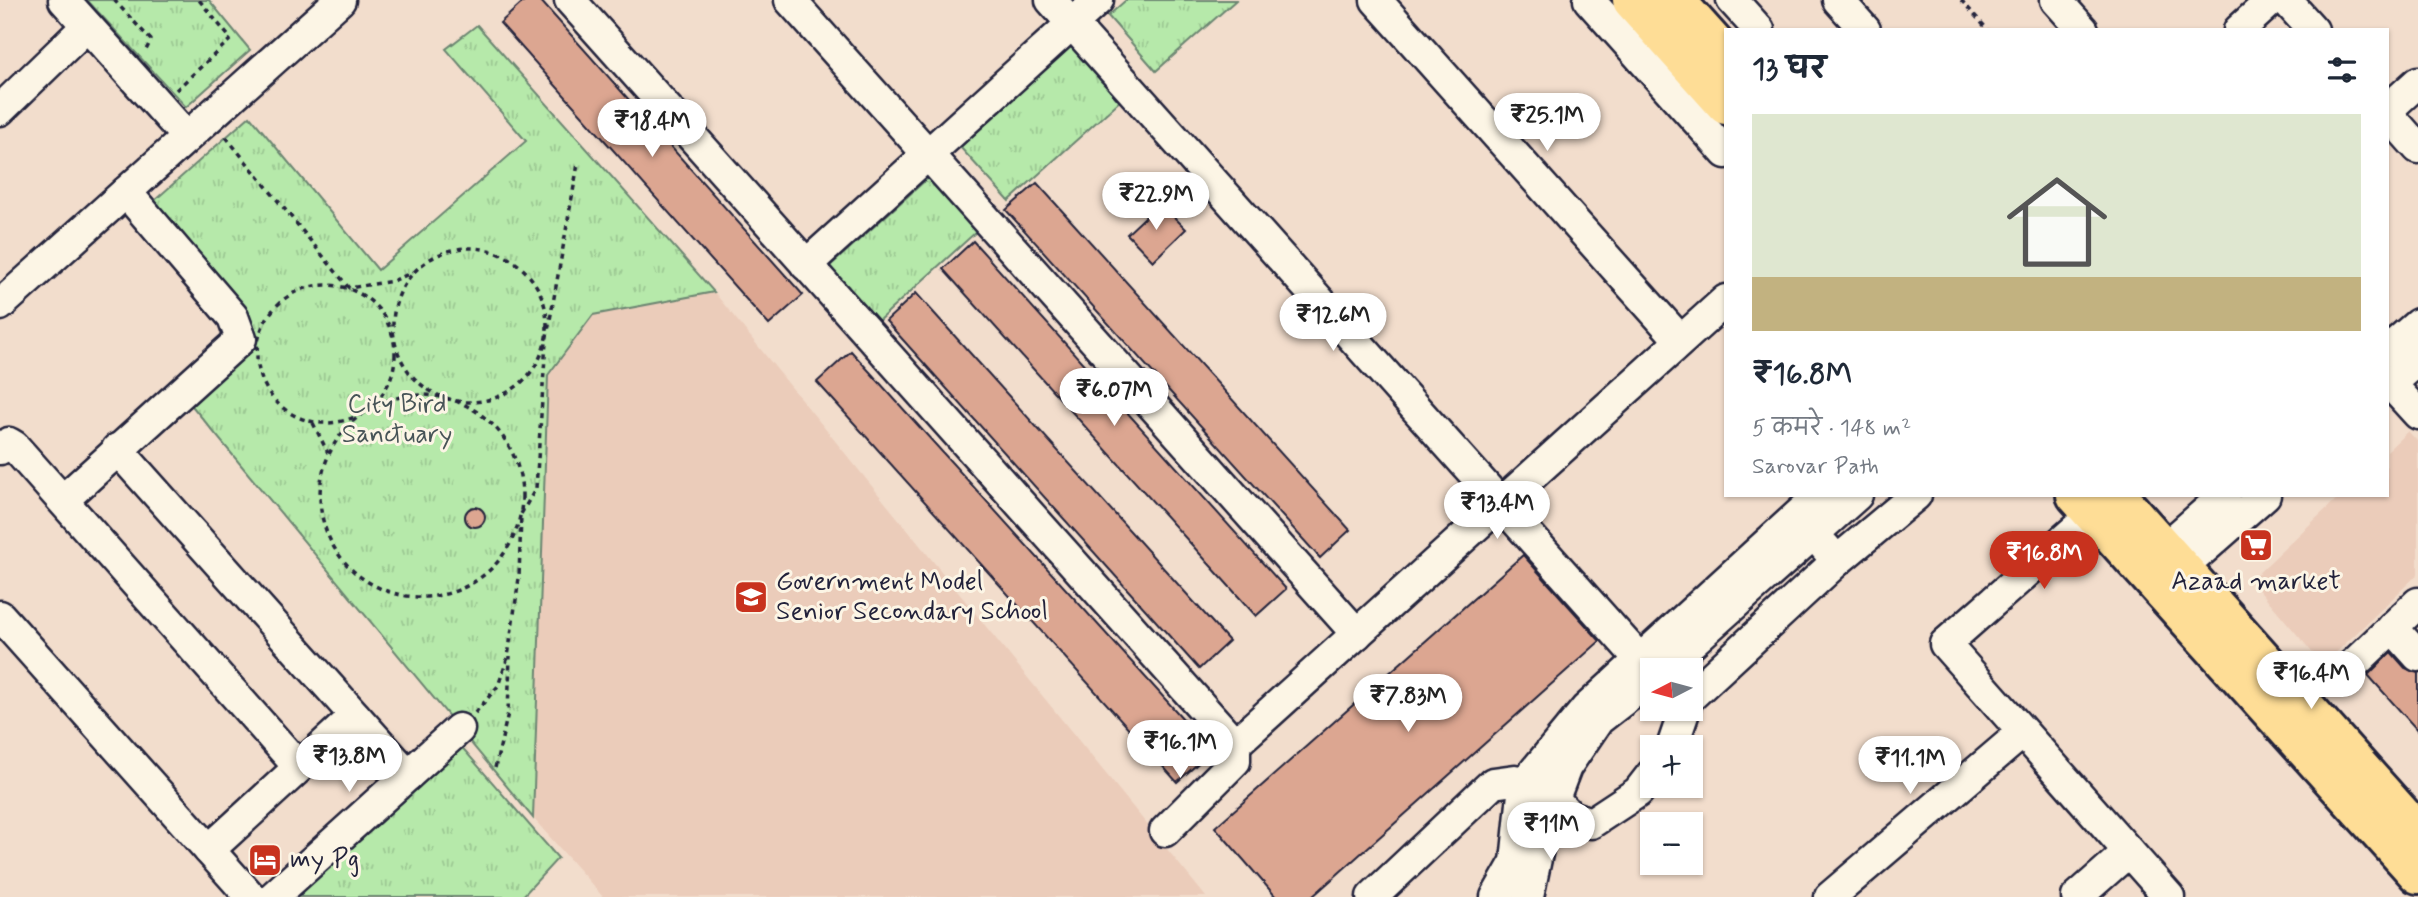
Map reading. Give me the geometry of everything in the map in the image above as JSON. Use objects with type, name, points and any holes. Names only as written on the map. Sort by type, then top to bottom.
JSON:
[{"type":"main road","points":[[1632,0],[1724,103]]},
{"type":"main road","points":[[1675,0],[1724,55]]},
{"type":"main road","points":[[2095,501],[2418,833]]},
{"type":"main road","points":[[2162,568],[2418,874]]},
{"type":"street","points":[[64,0],[187,137]]},
{"type":"street","points":[[0,305],[340,0]]},
{"type":"street","points":[[570,0],[1235,744],[1235,761],[1164,831]]},
{"type":"street","points":[[790,0],[1357,634]]},
{"type":"street","points":[[1051,0],[1640,658]]},
{"type":"street","points":[[806,265],[1098,0]]},
{"type":"street","points":[[1376,0],[1680,340]]},
{"type":"street","points":[[1590,0],[1724,151]]},
{"type":"street","points":[[1732,0],[1757,28]]},
{"type":"street","points":[[1838,0],[1863,28]]},
{"type":"street","points":[[2056,0],[2081,28]]},
{"type":"street","points":[[2241,28],[2272,0]]},
{"type":"street","points":[[2286,0],[2311,28]]},
{"type":"street","points":[[0,110],[87,26]]},
{"type":"street","points":[[2389,110],[2418,82]]},
{"type":"street","points":[[2389,114],[2418,148]]},
{"type":"street","points":[[63,500],[241,339],[233,317],[125,192]]},
{"type":"street","points":[[1235,744],[1724,302]]},
{"type":"street","points":[[2389,349],[2418,324]]},
{"type":"street","points":[[2389,383],[2418,360]]},
{"type":"street","points":[[2389,385],[2418,414]]},
{"type":"street","points":[[0,449],[9,443],[15,446],[298,766]]},
{"type":"street","points":[[117,449],[408,775]]},
{"type":"street","points":[[1663,658],[1811,514],[1852,497]]},
{"type":"street","points":[[1703,685],[1837,561],[1914,497]]},
{"type":"street","points":[[2162,568],[2223,497]]},
{"type":"street","points":[[2162,568],[2262,497]]},
{"type":"street","points":[[2095,501],[1945,643],[2168,897]]},
{"type":"street","points":[[1811,514],[1837,561]]},
{"type":"street","points":[[2339,678],[2418,603]]},
{"type":"street","points":[[0,617],[251,897]]},
{"type":"street","points":[[2392,627],[2418,656]]},
{"type":"street","points":[[1531,884],[1524,784],[1586,709],[1640,677]]},
{"type":"street","points":[[1531,884],[1542,830],[1566,767],[1598,720],[1640,680]]},
{"type":"street","points":[[209,850],[355,716]]},
{"type":"street","points":[[273,897],[459,729]]},
{"type":"street","points":[[1830,897],[2022,733]]},
{"type":"street","points":[[1372,897],[1493,783],[1515,780],[1554,799],[1570,816],[1591,823],[1640,789]]},
{"type":"street","points":[[2077,897],[2128,852]]},
{"type":"street","points":[[1496,897],[1531,884]]},
{"type":"path","points":[[114,0],[151,40],[143,55]]},
{"type":"path","points":[[167,82],[175,91],[231,39],[199,0]]},
{"type":"path","points":[[1961,0],[1985,28]]},
{"type":"path","points":[[226,137],[349,288]]},
{"type":"path","points":[[459,729],[498,686],[509,644],[519,578],[522,486],[515,460],[492,425],[459,401],[434,393],[414,377],[400,356],[383,313],[368,298],[349,288],[327,284],[304,288],[285,298],[269,314],[260,335],[257,358],[262,380],[274,399],[291,414],[312,422],[332,423],[352,418],[380,404],[410,395],[459,401],[482,402],[503,395],[523,382],[537,363],[546,342],[578,164]]},
{"type":"path","points":[[349,288],[393,281],[415,271],[435,256],[458,249],[484,249],[507,257],[527,272],[541,293],[547,317],[536,488],[520,514],[509,546],[488,573],[459,590],[425,598],[392,593],[361,578],[338,554],[323,522],[320,488],[328,455],[352,418],[370,408],[384,392],[393,373],[396,353],[392,332],[398,299],[415,271]]},
{"type":"path","points":[[312,422],[328,455]]},
{"type":"path","points":[[495,768],[508,713],[509,644]]},
{"type":"shaded area","name":"Government Model Senior Secondary School","points":[[714,292],[1206,897],[603,897],[533,818],[548,375],[593,315]]},
{"type":"shaded area","points":[[2408,431],[2418,442],[2418,574],[2323,665],[2251,580],[2339,497],[2389,497],[2389,449]]},
{"type":"green space","points":[[87,0],[209,0],[250,50],[186,107]]},
{"type":"green space","points":[[1126,0],[1236,0],[1156,71],[1108,16]]},
{"type":"green space","name":"City Bird Sanctuary","points":[[477,25],[714,292],[593,315],[548,375],[533,818],[188,401],[258,340],[146,208],[250,116],[378,270],[526,141],[446,49]]},
{"type":"green space","points":[[1074,44],[1122,99],[1009,201],[960,147]]},
{"type":"green space","points":[[928,178],[976,232],[878,321],[829,267]]},
{"type":"green space","points":[[453,737],[558,858],[522,897],[284,897]]},
{"type":"building","points":[[525,0],[540,0],[803,295],[769,325],[500,23]]},
{"type":"building","points":[[1037,183],[1350,530],[1320,558],[1006,210]]},
{"type":"building","points":[[1160,203],[1186,229],[1153,261],[1127,234]]},
{"type":"building","points":[[973,241],[1286,589],[1256,616],[943,269]]},
{"type":"building","points":[[916,293],[1229,641],[1199,669],[886,321]]},
{"type":"building","points":[[851,351],[1212,751],[1177,782],[817,382]]},
{"type":"building","points":[[475,507],[482,510],[485,517],[482,524],[475,527],[468,524],[465,517],[468,510]]},
{"type":"building","points":[[1523,555],[1600,641],[1312,897],[1276,897],[1215,827]]},
{"type":"building","points":[[2391,652],[2405,668],[2418,673],[2418,731],[2368,675]]},
{"type":"place","name":"Azaad market","points":[[2256,545]]},
{"type":"place","name":"Government Model Senior Secondary School","points":[[751,597]]},
{"type":"place","name":"my Pg","points":[[265,860]]}]
